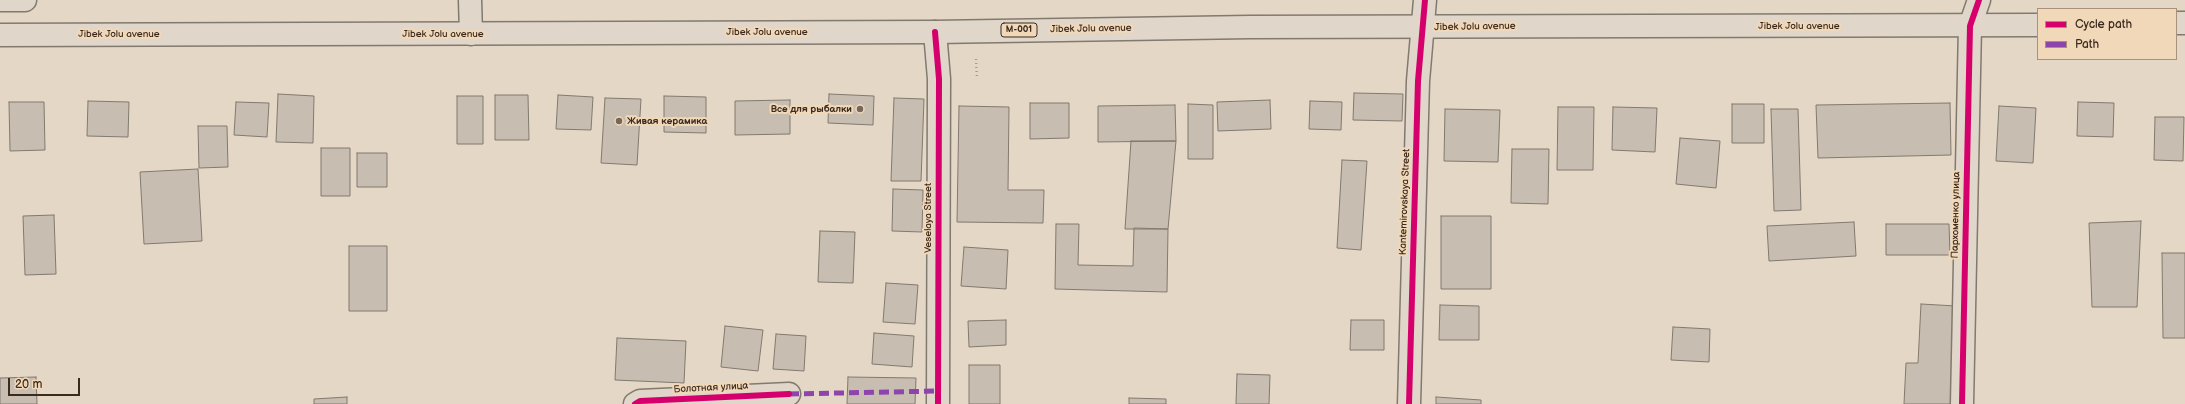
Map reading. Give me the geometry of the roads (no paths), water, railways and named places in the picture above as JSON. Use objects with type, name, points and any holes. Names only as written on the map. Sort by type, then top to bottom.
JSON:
[{"type":"main road","points":[[0,0],[25,0]]},
{"type":"main road","points":[[470,0],[471,34]]},
{"type":"main road","name":"Kantemirovskaya Street","points":[[1409,404],[1418,81],[1425,0]]},
{"type":"main road","name":"Пархоменко улица","points":[[1962,404],[1970,26],[1979,0]]},
{"type":"main road","name":"Jibek Jolu avenue","points":[[0,35],[935,32],[1250,27],[1422,28],[2037,25]]},
{"type":"main road","name":"Veselaya Street","points":[[935,32],[939,79],[938,404]]},
{"type":"main road","name":"Болотная улица","points":[[635,404],[640,401],[789,394]]},
{"type":"place","name":"Все для рыбалки","points":[[860,109]]},
{"type":"place","name":"Живая керамика","points":[[619,121]]}]
